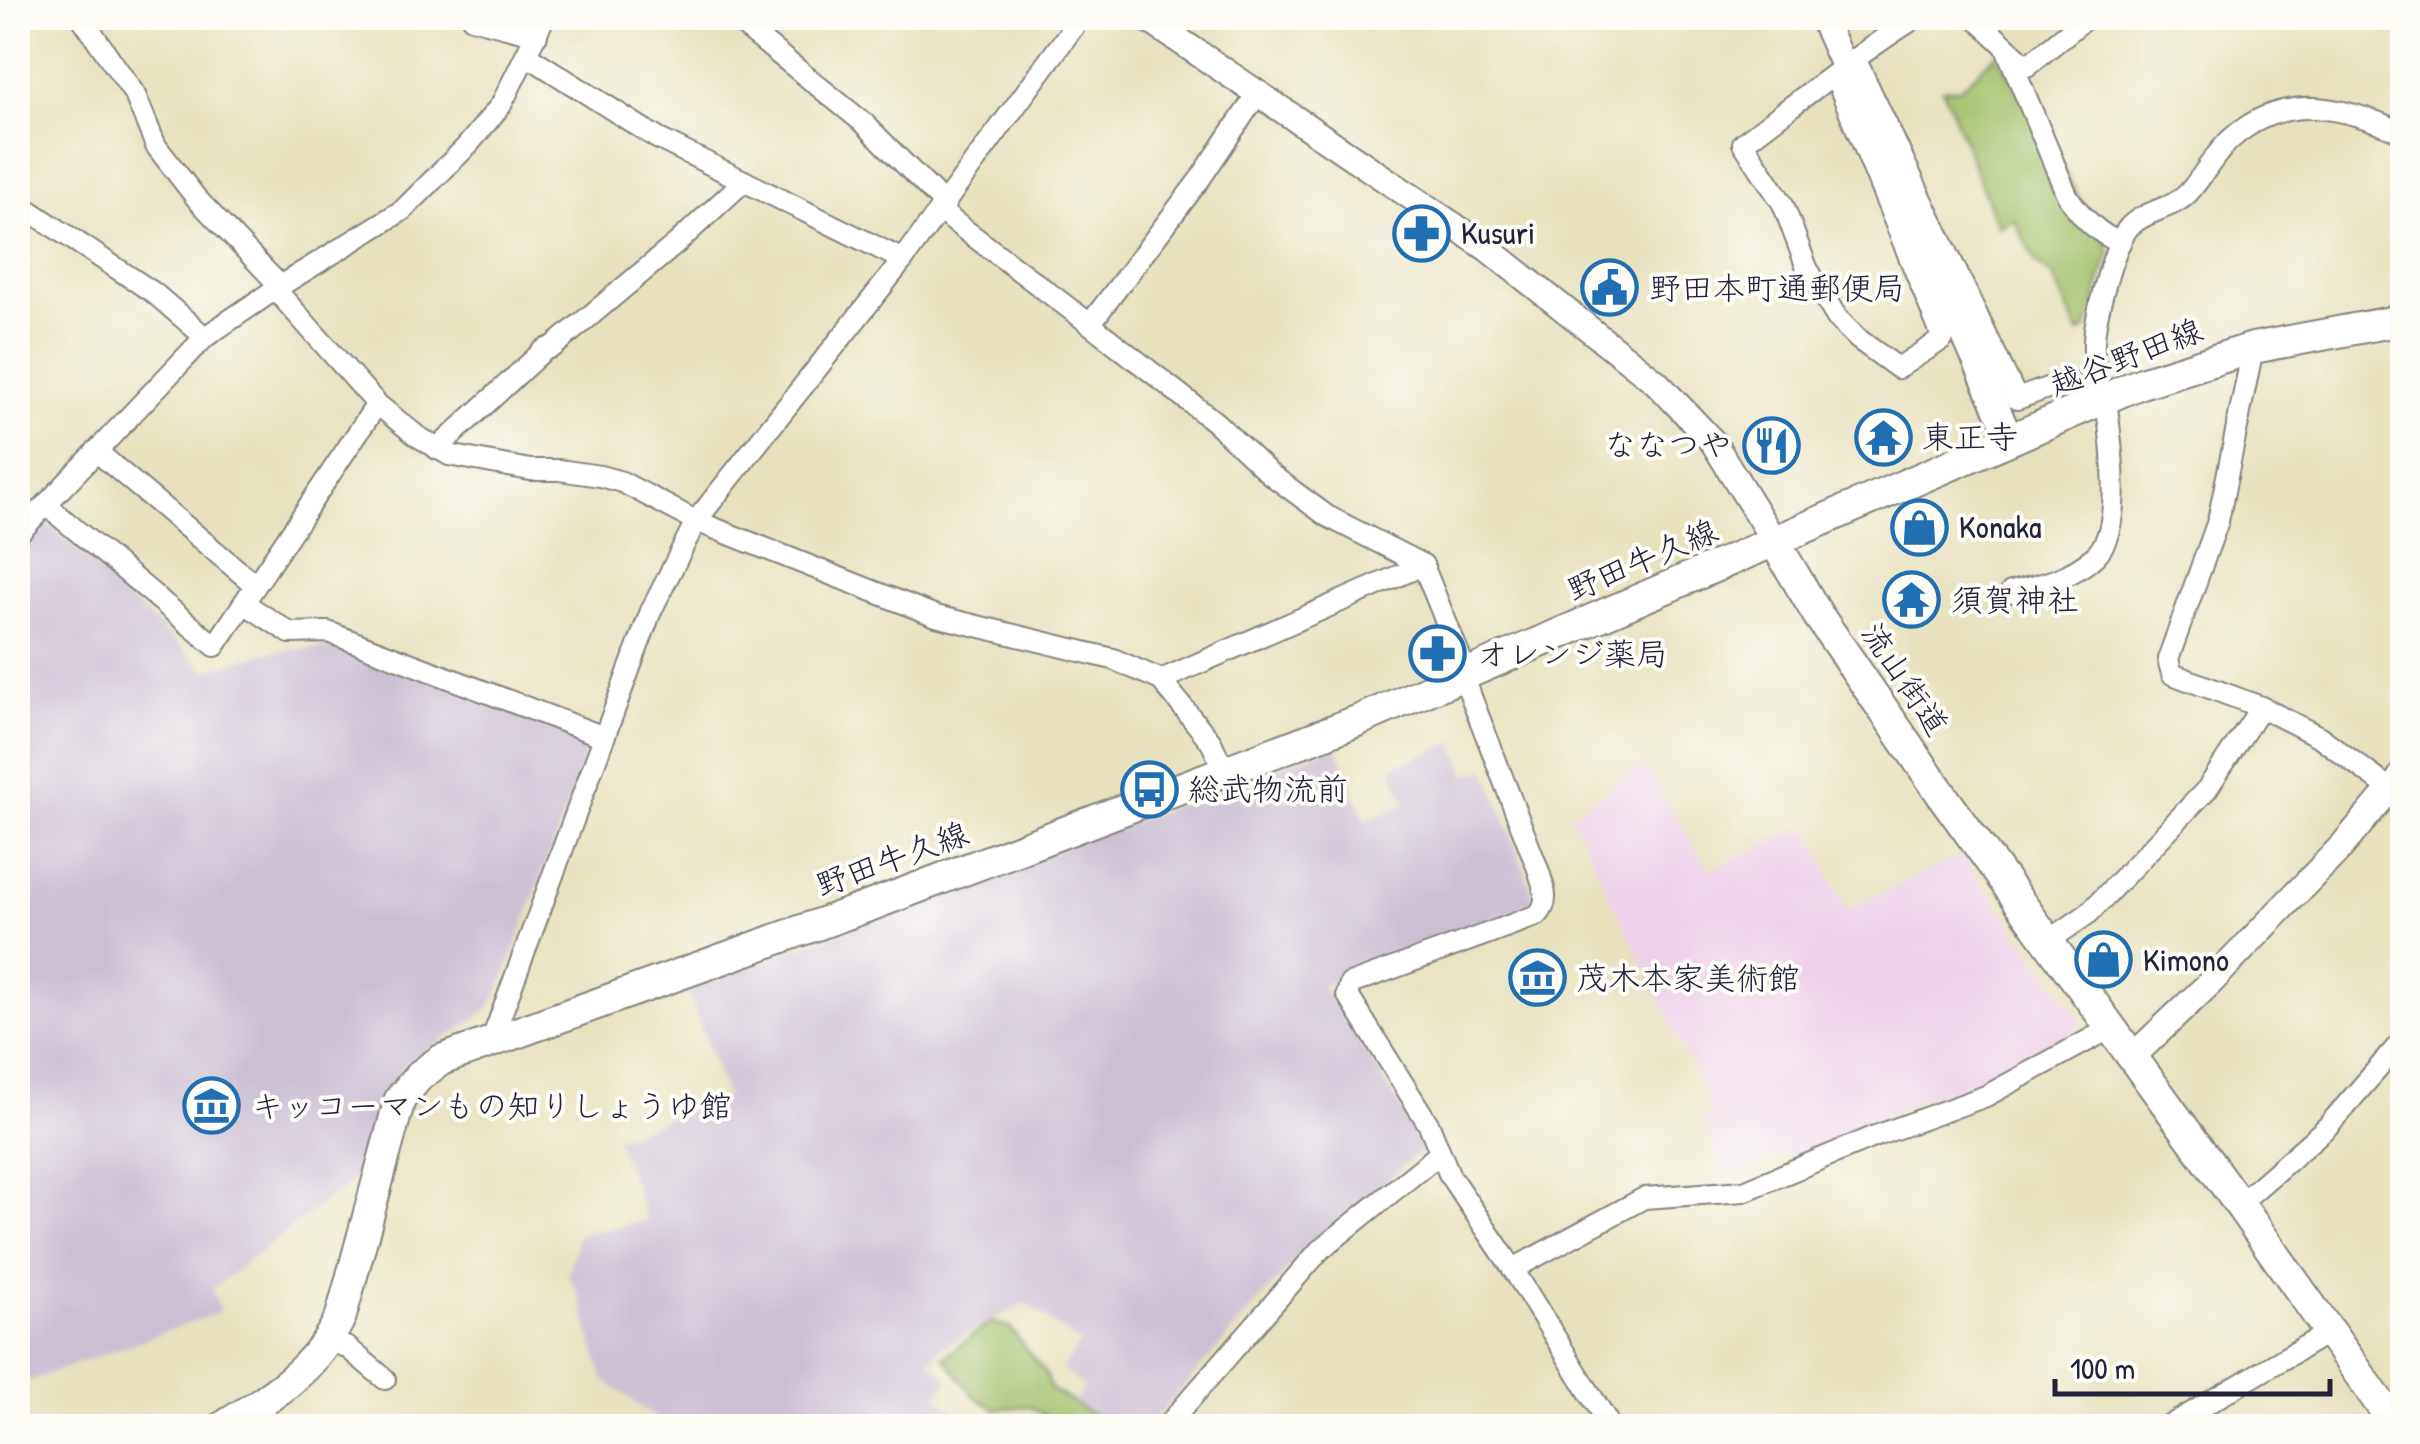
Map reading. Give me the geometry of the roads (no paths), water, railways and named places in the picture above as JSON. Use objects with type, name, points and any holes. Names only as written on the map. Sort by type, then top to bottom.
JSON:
[{"type":"main road","name":"越谷野田線","points":[[1774,541],[2101,400],[2189,367],[2253,348],[2402,320]]},
{"type":"main road","name":"野田牛久線","points":[[224,1426],[285,1386],[311,1364],[330,1340],[341,1316],[400,1098],[440,1060],[1226,772],[1465,675],[1774,541]]},
{"type":"main road","name":"流山街道","points":[[1774,541],[1838,645],[2108,1029],[2240,1204],[2396,1426]]},
{"type":"street","points":[[82,18],[134,96],[156,146],[197,199],[378,404],[437,449],[450,456],[622,482],[696,521],[936,616],[1113,660],[1161,680],[1211,742],[1226,772]]},
{"type":"street","points":[[18,534],[205,338],[277,287],[403,210],[467,146],[501,104],[541,26],[472,18]]},
{"type":"street","points":[[734,18],[865,124],[943,208],[1215,422],[1270,474],[1327,516],[1422,566],[1538,869],[1546,894],[1545,906],[1538,914],[1350,984],[1347,994],[1429,1125],[1439,1154],[1610,1426]]},
{"type":"street","points":[[491,1042],[651,611],[696,521],[943,208],[1080,18]]},
{"type":"street","name":"流山街道","points":[[1146,18],[1488,248],[1656,382],[1712,442],[1774,541]]},
{"type":"street","points":[[1822,18],[2010,440]]},
{"type":"street","points":[[1843,67],[1943,339],[1898,368],[1837,318],[1807,268],[1783,204],[1744,143],[1843,67],[1914,18]]},
{"type":"street","points":[[1975,18],[2027,66],[2086,18]]},
{"type":"street","points":[[2005,46],[2067,195],[2078,212],[2103,235],[2120,243]]},
{"type":"street","points":[[528,56],[657,138],[903,260]]},
{"type":"street","points":[[1843,67],[2017,399],[2069,380]]},
{"type":"street","points":[[1090,324],[1200,179],[1258,93]]},
{"type":"street","points":[[2011,592],[2058,580],[2096,555],[2105,540],[2112,516],[2094,340],[2126,230],[2136,220],[2184,198],[2230,140],[2277,111],[2298,106],[2336,108],[2402,132]]},
{"type":"street","points":[[437,449],[544,350],[554,346],[744,182]]},
{"type":"street","points":[[18,204],[154,292],[205,338]]},
{"type":"street","points":[[2131,1058],[2210,982],[2398,785],[2262,707],[2172,674],[2168,659],[2218,521],[2253,348]]},
{"type":"street","points":[[46,506],[216,646],[378,404]]},
{"type":"street","points":[[96,451],[290,633],[328,632],[604,736]]},
{"type":"street","points":[[1161,680],[1422,566]]},
{"type":"street","points":[[2047,942],[2090,913],[2207,790],[2262,707]]},
{"type":"street","points":[[1513,1270],[1644,1198],[1744,1192],[1873,1137],[1986,1096],[2108,1029]]},
{"type":"street","points":[[2240,1204],[2327,1127],[2402,1042]]},
{"type":"street","points":[[1167,1426],[1319,1251],[1439,1154]]},
{"type":"street","points":[[2169,1426],[2329,1332]]},
{"type":"street","points":[[330,1340],[348,1348],[384,1379]]},
{"type":"place","name":"Kusuri","points":[[1422,233]]},
{"type":"place","name":"野田本町通郵便局","points":[[1610,288]]},
{"type":"place","name":"東正寺","points":[[1883,437]]},
{"type":"place","name":"ななつや","points":[[1771,445]]},
{"type":"place","name":"Konaka","points":[[1920,527]]},
{"type":"place","name":"須賀神社","points":[[1912,600]]},
{"type":"place","name":"オレンジ薬局","points":[[1437,654]]},
{"type":"place","name":"総武物流前","points":[[1149,789]]},
{"type":"place","name":"Kimono","points":[[2104,960]]},
{"type":"place","name":"茂木本家美術館","points":[[1537,978]]},
{"type":"place","name":"キッコーマンもの知りしょうゆ館","points":[[212,1106]]}]
